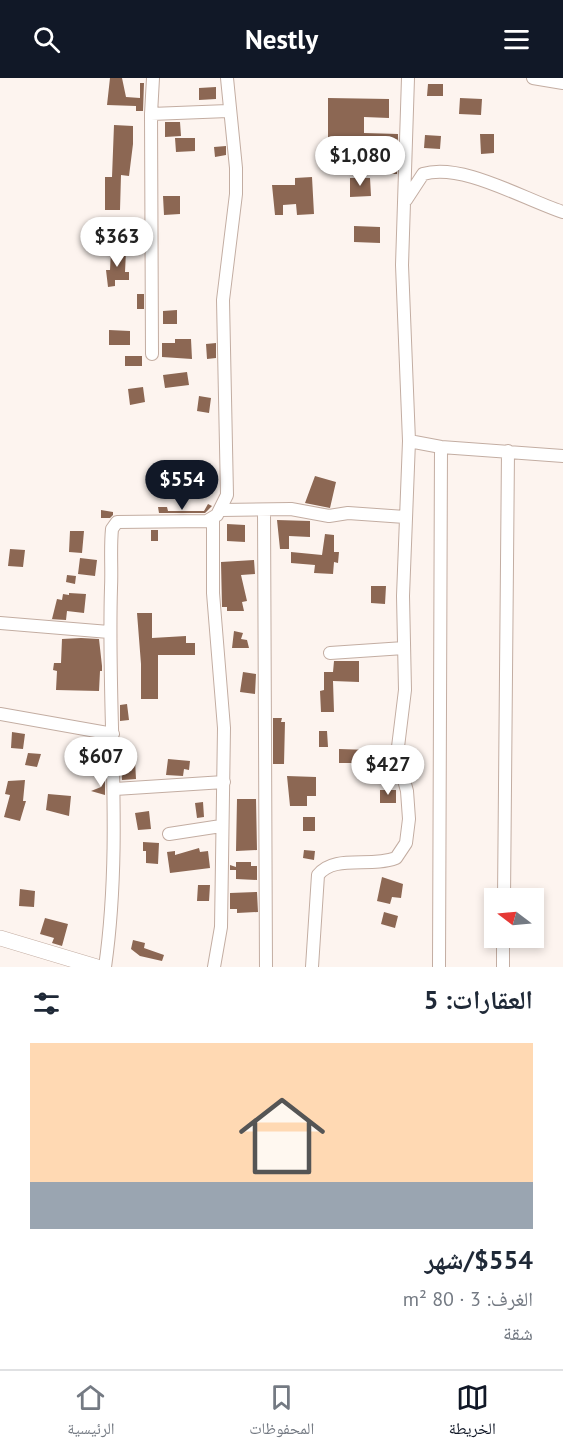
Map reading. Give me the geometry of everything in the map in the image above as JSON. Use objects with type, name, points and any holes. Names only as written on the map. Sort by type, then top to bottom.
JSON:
[{"type":"main road","points":[[0,938],[97,967]]},
{"type":"street","points":[[152,354],[151,114],[153,78]]},
{"type":"street","points":[[214,967],[221,927],[224,728],[213,593],[217,514],[227,495],[223,300],[236,194],[236,168],[228,111],[227,78]]},
{"type":"street","points":[[312,967],[315,893],[320,872],[332,864],[347,862],[372,864],[396,858],[406,843],[409,819],[407,791],[398,755],[405,712],[405,517],[409,441],[402,304],[408,78]]},
{"type":"street","points":[[532,78],[563,83]]},
{"type":"street","points":[[151,114],[228,111]]},
{"type":"street","points":[[404,204],[423,174],[444,171],[466,176],[563,212]]},
{"type":"street","points":[[409,441],[441,447],[563,456]]},
{"type":"street","points":[[439,967],[441,447]]},
{"type":"street","points":[[504,888],[508,451]]},
{"type":"street","points":[[105,967],[114,896],[115,789],[109,632],[113,524],[200,521],[217,514],[291,509],[321,515],[348,513],[405,517]]},
{"type":"street","points":[[264,511],[266,967]]},
{"type":"street","points":[[0,623],[109,632]]},
{"type":"street","points":[[330,653],[404,648]]},
{"type":"street","points":[[0,714],[113,734]]},
{"type":"street","points":[[115,789],[224,782]]},
{"type":"street","points":[[169,834],[221,826]]},
{"type":"street","points":[[503,948],[503,967]]},
{"type":"building","points":[[110,78],[122,78],[126,97],[140,98],[140,83],[144,83],[143,111],[136,111],[136,106],[107,105]]},
{"type":"building","points":[[428,84],[443,84],[443,96],[427,96]]},
{"type":"building","points":[[216,87],[216,99],[199,100],[199,88]]},
{"type":"building","points":[[328,98],[389,99],[389,118],[364,117],[364,133],[398,134],[398,143],[384,143],[385,160],[361,158],[359,154],[328,153]]},
{"type":"building","points":[[460,98],[482,99],[481,115],[459,114]]},
{"type":"building","points":[[165,122],[180,122],[181,136],[165,137]]},
{"type":"building","points":[[114,125],[133,126],[133,144],[129,176],[121,175],[120,210],[105,210],[105,177],[112,177]]},
{"type":"building","points":[[480,134],[494,134],[494,153],[481,154]]},
{"type":"building","points":[[425,135],[441,136],[440,149],[424,148]]},
{"type":"building","points":[[175,138],[195,138],[195,151],[176,152]]},
{"type":"building","points":[[226,146],[226,155],[215,157],[214,147]]},
{"type":"building","points":[[379,160],[397,161],[397,174],[391,174],[391,170],[379,169]]},
{"type":"building","points":[[312,177],[314,214],[297,215],[296,204],[283,205],[283,215],[275,215],[272,185],[295,185],[295,178]]},
{"type":"building","points":[[350,178],[370,178],[371,196],[350,197]]},
{"type":"building","points":[[163,196],[180,196],[180,214],[164,215]]},
{"type":"building","points":[[354,226],[380,227],[380,243],[354,242]]},
{"type":"building","points":[[111,250],[126,251],[125,272],[129,272],[129,280],[115,280],[115,286],[108,287],[106,270],[110,270]]},
{"type":"building","points":[[137,294],[144,294],[144,309],[137,309]]},
{"type":"building","points":[[177,310],[177,324],[163,324],[163,311]]},
{"type":"building","points":[[109,330],[130,331],[130,345],[109,345]]},
{"type":"building","points":[[175,339],[191,339],[192,359],[162,357],[162,343],[175,343]]},
{"type":"building","points":[[216,343],[216,358],[207,359],[206,344]]},
{"type":"building","points":[[125,356],[142,356],[142,366],[125,366]]},
{"type":"building","points":[[187,372],[189,385],[165,388],[163,375]]},
{"type":"building","points":[[143,387],[145,402],[130,405],[128,389]]},
{"type":"building","points":[[199,396],[211,398],[209,413],[197,411]]},
{"type":"building","points":[[315,476],[336,482],[330,508],[305,503]]},
{"type":"building","points":[[208,504],[212,506],[205,513],[159,513],[158,507],[167,507],[168,511],[204,511]]},
{"type":"building","points":[[101,510],[113,512],[113,515],[110,518],[101,518]]},
{"type":"building","points":[[277,520],[310,521],[310,537],[289,536],[289,549],[280,549]]},
{"type":"building","points":[[227,524],[245,525],[245,542],[227,541]]},
{"type":"building","points":[[151,530],[158,530],[158,541],[151,541]]},
{"type":"building","points":[[70,531],[84,531],[82,553],[69,552]]},
{"type":"building","points":[[325,534],[334,535],[334,552],[339,552],[338,563],[334,562],[333,574],[314,573],[315,565],[291,563],[291,552],[322,555]]},
{"type":"building","points":[[10,549],[25,550],[23,567],[8,566]]},
{"type":"building","points":[[80,558],[97,560],[95,576],[78,574]]},
{"type":"building","points":[[254,560],[255,574],[241,575],[247,601],[242,602],[244,611],[227,611],[227,607],[222,607],[221,562]]},
{"type":"building","points":[[67,575],[76,576],[75,584],[66,582]]},
{"type":"building","points":[[371,586],[386,586],[385,604],[371,603]]},
{"type":"building","points":[[69,593],[86,594],[84,613],[67,611],[66,620],[49,619],[52,619],[57,599],[62,600],[63,594],[69,595]]},
{"type":"building","points":[[137,613],[152,613],[152,638],[186,636],[186,643],[195,643],[195,655],[158,655],[158,699],[141,699]]},
{"type":"building","points":[[234,631],[243,633],[241,639],[247,640],[249,648],[232,648]]},
{"type":"building","points":[[62,639],[99,639],[102,671],[100,671],[99,691],[56,690],[57,671],[53,670],[54,663],[61,663]]},
{"type":"building","points":[[334,661],[359,661],[359,682],[333,681],[334,712],[321,712],[320,691],[324,690],[324,672],[333,672]]},
{"type":"building","points":[[243,672],[256,674],[255,694],[240,692]]},
{"type":"building","points":[[127,704],[129,720],[120,721],[120,705]]},
{"type":"building","points":[[273,718],[282,718],[281,722],[285,722],[284,764],[273,764]]},
{"type":"building","points":[[319,731],[327,731],[328,747],[319,747]]},
{"type":"building","points":[[12,732],[25,734],[23,749],[11,748]]},
{"type":"building","points":[[339,749],[370,750],[369,758],[382,758],[382,769],[352,768],[352,763],[339,763]]},
{"type":"building","points":[[28,753],[41,754],[37,767],[25,765]]},
{"type":"building","points":[[168,759],[190,761],[189,770],[184,769],[183,776],[166,775]]},
{"type":"building","points":[[135,760],[136,779],[122,780],[121,761]]},
{"type":"building","points":[[103,776],[105,776],[105,795],[91,791],[101,787]]},
{"type":"building","points":[[287,776],[316,777],[316,796],[307,796],[307,806],[290,806]]},
{"type":"building","points":[[25,780],[23,801],[26,801],[20,821],[4,817],[10,795],[5,794],[8,781]]},
{"type":"building","points":[[380,790],[396,790],[396,803],[380,803]]},
{"type":"building","points":[[48,794],[71,796],[69,816],[46,810]]},
{"type":"building","points":[[237,799],[256,799],[257,850],[236,851]]},
{"type":"building","points":[[203,802],[204,817],[197,818],[195,803]]},
{"type":"building","points":[[149,811],[151,829],[138,830],[135,813]]},
{"type":"building","points":[[303,817],[315,817],[315,831],[303,831]]},
{"type":"building","points":[[143,842],[159,843],[158,864],[146,863]]},
{"type":"building","points":[[199,848],[200,852],[208,851],[210,868],[170,873],[167,852],[175,851],[175,855]]},
{"type":"building","points":[[304,850],[315,851],[314,860],[303,858]]},
{"type":"building","points":[[236,862],[251,862],[251,866],[257,866],[257,880],[236,879],[236,870],[230,870],[230,865],[236,867]]},
{"type":"building","points":[[382,877],[403,884],[401,898],[392,897],[390,904],[377,901]]},
{"type":"building","points":[[198,885],[210,885],[209,901],[197,901]]},
{"type":"building","points":[[20,889],[35,891],[34,907],[19,906]]},
{"type":"building","points":[[257,892],[258,912],[237,913],[237,909],[230,909],[230,893]]},
{"type":"building","points":[[384,912],[398,916],[395,928],[381,924]]},
{"type":"building","points":[[45,918],[68,924],[62,946],[52,943],[54,938],[40,934]]},
{"type":"building","points":[[133,940],[145,943],[144,948],[164,955],[162,961],[140,956],[131,949]]}]
